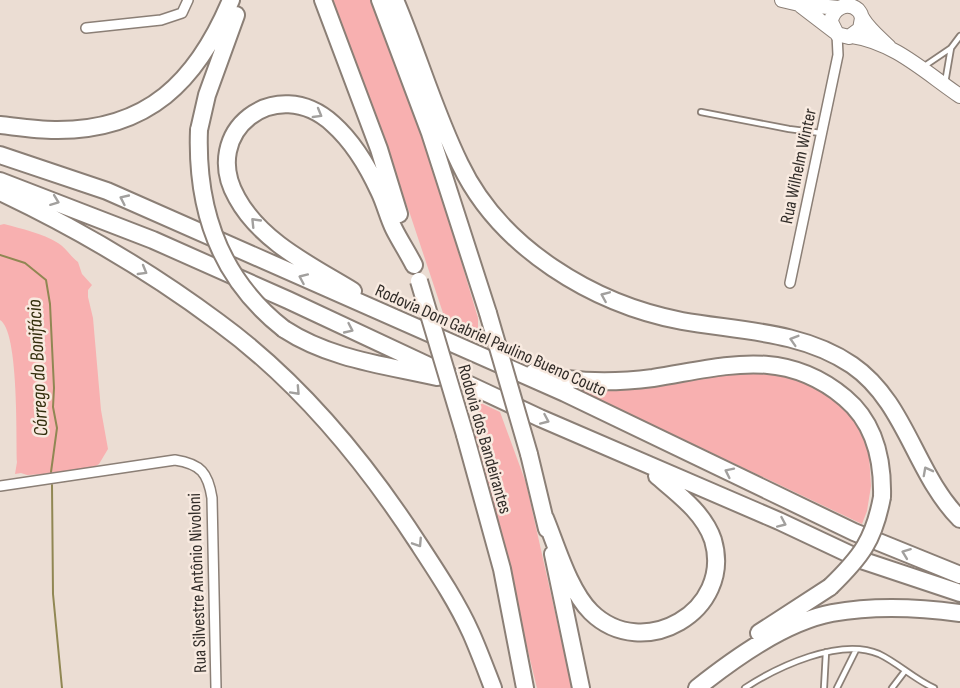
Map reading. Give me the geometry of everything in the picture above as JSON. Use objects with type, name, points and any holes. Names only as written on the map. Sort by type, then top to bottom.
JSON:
[{"type":"highway","points":[[0,125],[55,130],[108,124],[141,112],[171,92],[190,73],[219,29],[231,0]]},
{"type":"highway","points":[[240,0],[207,95],[200,130],[198,158],[204,206],[221,251],[236,277],[253,300],[284,329],[304,342],[333,353],[470,385]]},
{"type":"highway","name":"Rodovia dos Bandeirantes","points":[[323,0],[379,149],[465,435],[502,569],[525,688]]},
{"type":"highway","name":"Rodovia dos Bandeirantes","points":[[380,0],[430,133],[488,313],[545,518],[581,688]]},
{"type":"highway","points":[[395,0],[460,165],[480,199],[520,242],[552,267],[588,289],[619,302],[682,321],[792,339],[837,356],[853,366],[878,387],[896,414],[936,489],[960,519]]},
{"type":"highway","points":[[407,325],[310,265],[274,240],[250,218],[237,199],[228,178],[227,157],[237,130],[257,110],[280,104],[297,104],[314,110],[331,122],[347,138],[363,162],[417,273]]},
{"type":"highway","name":"Rodovia Dom Gabriel Paulino Bueno Couto","points":[[0,155],[107,191],[575,398],[854,532],[960,575]]},
{"type":"highway","points":[[0,181],[153,240],[640,462],[779,521],[864,561],[960,592]]},
{"type":"highway","points":[[0,192],[159,280],[220,323],[286,379],[336,432],[387,496],[434,567],[471,632],[493,688]]},
{"type":"highway","points":[[472,354],[541,374],[574,380],[631,380],[735,364],[788,368],[812,375],[830,386],[848,401],[865,423],[879,454],[882,473],[882,497],[878,518],[866,548],[830,587],[743,643],[705,675],[696,688]]},
{"type":"highway","points":[[545,518],[576,590],[584,603],[597,616],[618,629],[639,633],[658,631],[677,624],[689,616],[707,594],[716,565],[713,541],[699,514],[681,495],[640,462]]},
{"type":"highway","points":[[696,688],[751,648],[777,634],[830,613],[882,607],[960,613]]},
{"type":"main road","points":[[782,0],[799,4],[851,6],[861,10],[888,47]]},
{"type":"main road","points":[[799,4],[843,35],[868,39],[888,47],[960,96]]},
{"type":"main road","points":[[840,5],[832,17],[832,27],[843,35]]},
{"type":"main road","points":[[843,35],[860,29],[861,10]]},
{"type":"street","points":[[86,28],[161,20],[182,14],[188,0]]},
{"type":"street","name":"Rua Wilhelm Winter","points":[[790,283],[843,35]]},
{"type":"street","name":"Rua Silvestre Antônio Nivoloni","points":[[0,486],[175,460],[198,467],[210,482],[212,498],[216,688]]},
{"type":"lane","points":[[921,69],[951,48],[960,36]]},
{"type":"lane","points":[[945,86],[951,48]]},
{"type":"lane","points":[[701,112],[821,133]]},
{"type":"lane","points":[[837,688],[856,650]]},
{"type":"lane","points":[[745,688],[781,668],[826,652],[856,650],[876,652],[933,688]]},
{"type":"lane","points":[[824,688],[826,652]]},
{"type":"lane","points":[[895,687],[905,670]]},
{"type":"shaded area","points":[[329,0],[372,0],[402,78],[442,198],[478,318],[478,338],[447,325],[410,214]]},
{"type":"shaded area","points":[[4,224],[39,234],[64,247],[78,262],[82,274],[92,285],[88,290],[88,297],[93,318],[101,410],[108,449],[99,464],[86,472],[15,474],[17,431],[13,363],[11,343],[6,328],[0,320],[0,225]]},
{"type":"shaded area","points":[[759,366],[830,389],[861,426],[869,454],[871,486],[867,511],[862,524],[554,378]]},
{"type":"shaded area","points":[[470,398],[500,412],[526,483],[572,688],[537,688],[476,439]]},
{"type":"waterway","name":"Córrego do Bonifácio","points":[[0,255],[25,263],[46,280],[50,304],[53,407],[57,428],[51,472]]},
{"type":"waterway","name":"Córrego do Bonifácio","points":[[52,485],[53,594],[62,688]]}]
